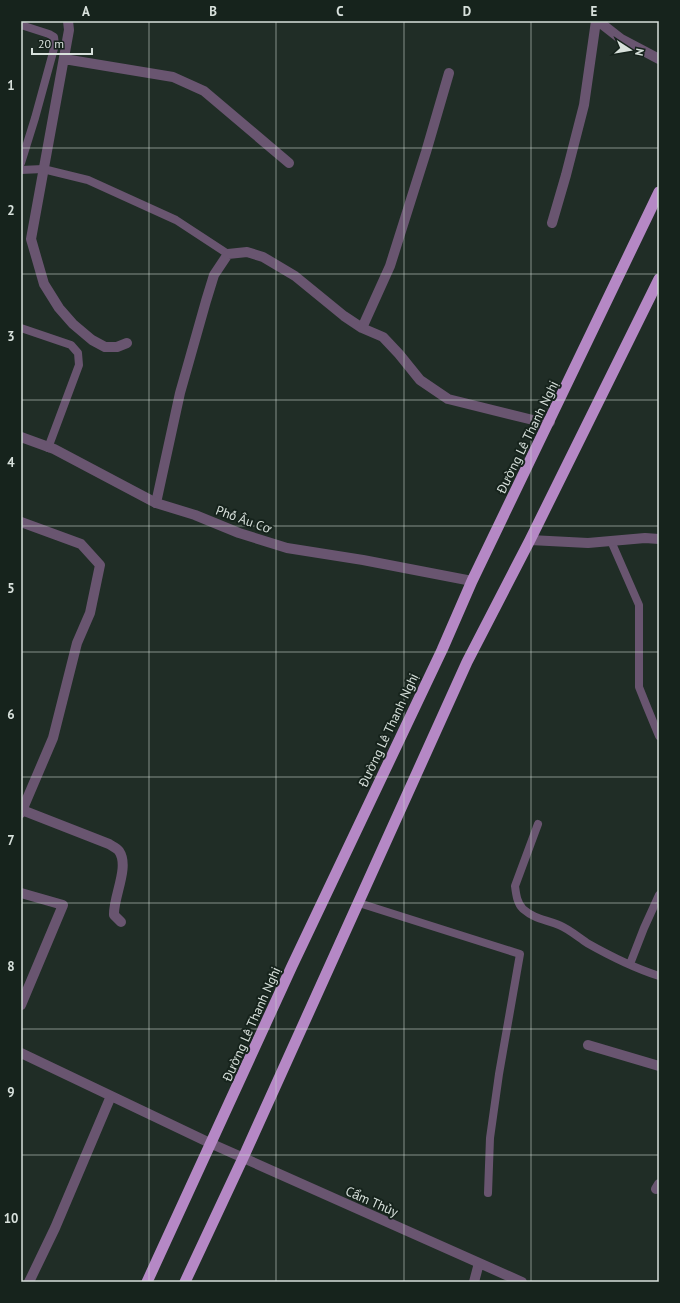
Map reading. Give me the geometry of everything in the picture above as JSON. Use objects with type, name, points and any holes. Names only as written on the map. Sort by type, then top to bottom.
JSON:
[{"type":"highway","name":"Đường Lê Thanh Nghị","points":[[148,1282],[292,966],[442,650],[472,581],[550,422],[659,192]]},
{"type":"highway","points":[[185,1282],[244,1158],[467,662],[530,540],[659,279]]},
{"type":"street","points":[[68,21],[70,30],[31,239],[44,284],[59,308],[92,340],[105,346],[116,347],[127,343]]},
{"type":"street","points":[[552,222],[584,105],[597,21],[621,39],[659,59]]},
{"type":"street","points":[[64,59],[173,76],[204,91],[289,163]]},
{"type":"street","points":[[362,328],[390,266],[449,73]]},
{"type":"street","points":[[156,503],[180,393],[206,301],[214,275],[228,254],[247,252],[264,258],[294,276],[344,316],[362,328],[383,337],[400,354],[420,380],[448,399],[533,420],[550,422]]},
{"type":"street","name":"Phố Âu Cơ","points":[[21,437],[54,449],[156,503],[239,533],[287,548],[363,560],[472,581]]},
{"type":"street","points":[[21,522],[81,544],[100,565],[90,613],[77,643],[53,738],[22,812],[119,849],[123,858],[122,874],[114,907],[114,915],[121,922]]},
{"type":"street","points":[[530,540],[588,543],[644,538],[659,539]]},
{"type":"street","points":[[21,893],[63,905],[21,1005]]},
{"type":"street","points":[[588,1044],[659,1066]]},
{"type":"street","name":"Cẩm Thủy","points":[[21,1053],[212,1144],[522,1282]]},
{"type":"street","points":[[29,1282],[56,1228],[111,1096]]},
{"type":"street","points":[[474,1282],[479,1263]]},
{"type":"lane","points":[[21,24],[54,37],[55,45],[36,118],[21,163]]},
{"type":"lane","points":[[21,170],[43,169],[88,180],[176,220],[228,254]]},
{"type":"lane","points":[[21,328],[71,345],[78,352],[79,365],[48,448]]},
{"type":"lane","points":[[611,541],[638,605],[640,686],[647,708],[659,736]]},
{"type":"lane","points":[[538,824],[515,886],[516,896],[522,908],[536,918],[559,925],[618,960],[630,964],[642,971],[659,976]]},
{"type":"lane","points":[[630,964],[659,895]]},
{"type":"lane","points":[[359,903],[520,954],[498,1081],[490,1138],[488,1193]]}]
